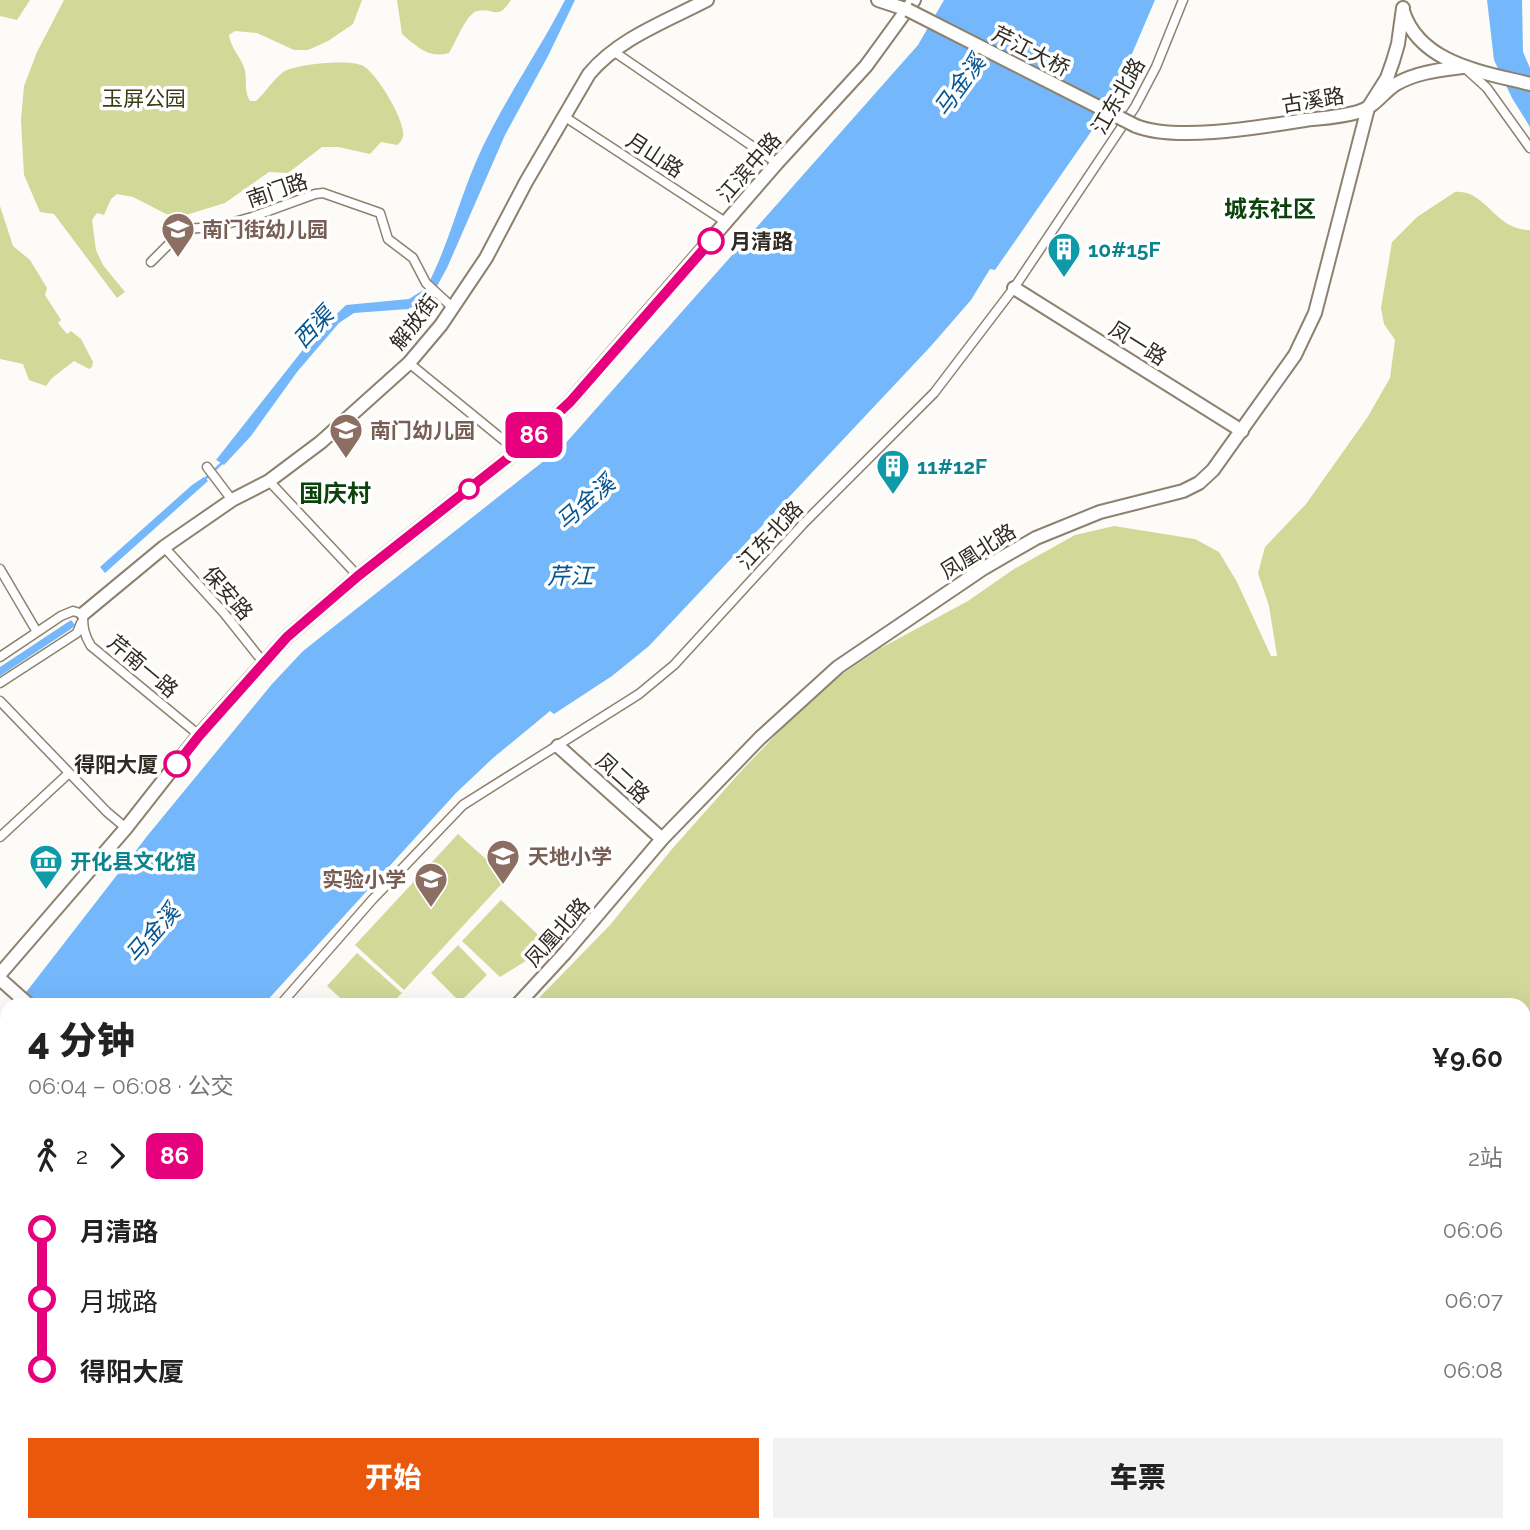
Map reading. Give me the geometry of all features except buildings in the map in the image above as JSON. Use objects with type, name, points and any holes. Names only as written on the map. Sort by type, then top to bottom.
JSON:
[{"type":"street","name":"解放街","points":[[0,683],[77,633],[83,614],[164,547],[232,500],[269,481],[321,442],[408,363],[441,324],[486,258],[526,182],[598,63],[628,41],[707,0]]},
{"type":"street","points":[[878,0],[911,5]]},
{"type":"street","name":"江东北路","points":[[286,998],[372,900],[463,805],[639,694],[674,665],[803,524],[934,393],[1014,288],[1143,94],[1183,0]]},
{"type":"street","points":[[1403,4],[1412,31],[1423,44],[1440,55],[1463,66],[1530,84]]},
{"type":"street","name":"凤凰北路","points":[[524,998],[662,839],[797,702],[838,667],[875,639],[984,568],[1036,538],[1100,512],[1183,491],[1199,483],[1213,470],[1295,355],[1315,313],[1368,108],[1387,78],[1398,44],[1403,4]]},
{"type":"street","name":"芹江大桥","points":[[911,5],[1136,126]]},
{"type":"street","name":"江滨中路","points":[[0,976],[126,828],[199,736],[287,637],[358,576],[517,451],[571,401],[866,66],[911,5]]},
{"type":"street","points":[[614,51],[778,163]]},
{"type":"street","points":[[1463,66],[1487,88],[1530,148]]},
{"type":"street","name":"古溪路","points":[[1136,126],[1151,131],[1185,133],[1269,126],[1348,114],[1378,102],[1393,86],[1406,79],[1463,66]]},
{"type":"street","name":"月山路","points":[[565,117],[727,223]]},
{"type":"street","name":"南门路","points":[[151,262],[184,229],[216,227],[323,193],[380,213],[388,239],[412,258],[426,283],[452,307]]},
{"type":"street","name":"凤一路","points":[[1014,288],[1242,431]]},
{"type":"street","points":[[408,363],[517,451]]},
{"type":"street","points":[[206,467],[232,500]]},
{"type":"street","points":[[269,481],[358,576]]},
{"type":"street","name":"保安路","points":[[164,547],[224,613],[264,663]]},
{"type":"street","points":[[0,569],[37,632]]},
{"type":"street","name":"解放街","points":[[0,657],[67,613],[73,611],[83,614]]},
{"type":"street","name":"芹南一路","points":[[83,614],[83,628],[91,646],[199,736]]},
{"type":"street","points":[[0,701],[126,828]]},
{"type":"street","name":"凤二路","points":[[558,746],[662,839]]},
{"type":"street","points":[[0,837],[69,773]]},
{"type":"street","points":[[0,976],[22,998]]},
{"type":"green space","points":[[0,0],[30,0],[17,20],[0,16]]},
{"type":"green space","name":"玉屏公园","points":[[64,0],[362,0],[353,24],[328,41],[308,50],[294,50],[257,33],[235,31],[229,35],[230,40],[244,67],[250,101],[256,101],[278,76],[288,70],[324,63],[359,64],[371,72],[388,97],[401,124],[403,138],[397,145],[381,142],[370,154],[338,147],[322,147],[288,173],[269,172],[225,203],[186,215],[166,214],[133,197],[117,194],[111,199],[104,215],[97,213],[92,220],[96,250],[103,265],[125,292],[117,298],[54,214],[40,212],[24,175],[21,120],[24,86],[37,52]]},
{"type":"green space","points":[[397,0],[511,0],[499,12],[483,10],[473,13],[449,53],[435,54],[423,50],[402,34]]},
{"type":"green space","points":[[1455,192],[1466,193],[1475,197],[1508,224],[1518,229],[1530,230],[1530,998],[539,998],[610,925],[672,849],[743,769],[819,690],[879,649],[968,601],[1014,569],[1075,535],[1114,526],[1195,539],[1219,552],[1237,582],[1271,656],[1277,656],[1269,606],[1258,573],[1265,547],[1306,504],[1367,418],[1390,378],[1395,340],[1384,324],[1381,308],[1392,242],[1417,217]]},
{"type":"green space","points":[[0,206],[13,246],[30,260],[47,288],[45,295],[61,320],[58,323],[67,334],[71,331],[81,339],[93,362],[89,369],[74,361],[46,386],[29,380],[23,364],[0,359]]},
{"type":"green space","points":[[458,834],[507,878],[404,990],[355,945]]},
{"type":"green space","points":[[501,900],[550,946],[500,977],[462,941]]},
{"type":"green space","points":[[458,945],[487,975],[464,998],[456,998],[431,973]]},
{"type":"green space","points":[[357,953],[402,993],[397,998],[340,998],[327,986]]},
{"type":"water","points":[[565,0],[575,0],[505,135],[447,268],[431,297],[408,309],[354,313],[339,323],[297,372],[251,436],[224,465],[216,460],[313,337],[346,305],[409,299],[426,288],[485,143]]},
{"type":"water","name":"芹江","points":[[944,0],[1155,0],[1111,103],[995,270],[990,269],[971,300],[931,346],[649,646],[612,676],[554,714],[550,711],[493,758],[456,793],[269,998],[19,998],[148,835],[272,684],[303,651],[564,445],[918,45]]},
{"type":"water","points":[[1487,0],[1522,0],[1523,52],[1530,68],[1530,127],[1512,98],[1494,60]]},
{"type":"water","points":[[204,477],[208,481],[105,573],[100,567]]},
{"type":"water","points":[[71,620],[75,625],[71,629],[0,676],[0,667]]},
{"type":"waterway","name":"西渠","points":[[205,479],[223,462]]},
{"type":"bus line","name":"86","points":[[177,764],[287,637],[358,576],[517,451],[570,402],[711,241]]},
{"type":"place","name":"月清路","points":[[711,241]]},
{"type":"place","name":"南门街幼儿园","points":[[178,259]]},
{"type":"place","name":"10#15F","points":[[1064,279]]},
{"type":"place","name":"南门幼儿园","points":[[346,460]]},
{"type":"place","name":"11#12F","points":[[893,496]]},
{"type":"place","name":"得阳大厦","points":[[177,764]]},
{"type":"place","name":"天地小学","points":[[503,886]]},
{"type":"place","name":"开化县文化馆","points":[[46,891]]},
{"type":"place","name":"实验小学","points":[[431,909]]},
{"type":"district","name":"城东社区","points":[[1270,208]]},
{"type":"district","name":"国庆村","points":[[335,493]]},
{"type":"water label","name":"马金溪","points":[[959,85]]},
{"type":"water label","name":"马金溪","points":[[585,502]]},
{"type":"water label","name":"马金溪","points":[[152,933]]}]
